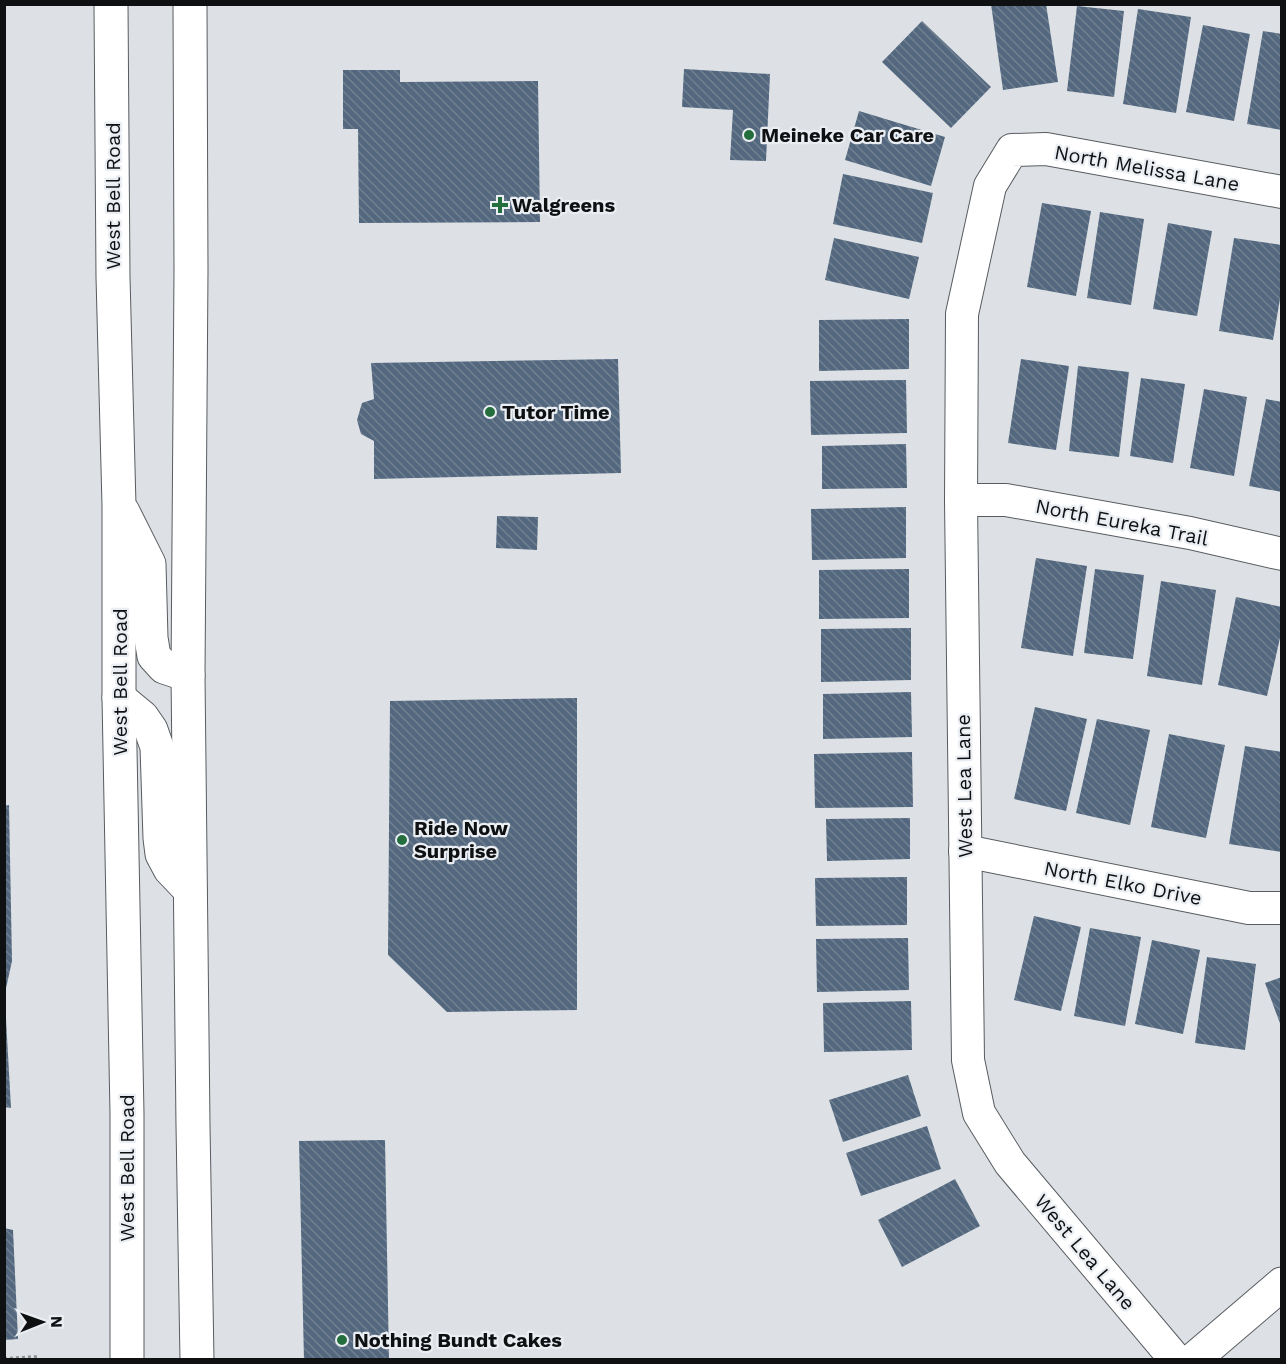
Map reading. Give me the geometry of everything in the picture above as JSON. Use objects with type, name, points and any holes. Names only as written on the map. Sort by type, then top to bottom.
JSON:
[{"type":"main road","name":"West Bell Road","points":[[111,4],[113,277],[119,504],[119,698],[127,1114],[127,1359]]},
{"type":"main road","points":[[190,4],[188,675],[197,1359]]},
{"type":"main road","points":[[119,504],[149,564],[151,638],[154,656],[165,667],[188,675]]},
{"type":"main road","points":[[119,698],[141,717],[151,730],[157,747],[162,854],[170,869],[190,890]]},
{"type":"main road","points":[[1193,1359],[1281,1284]]},
{"type":"street","name":"North Melissa Lane","points":[[1012,150],[1046,149],[1281,192]]},
{"type":"street","name":"West Lea Lane","points":[[1012,150],[990,186],[962,314],[961,500],[968,1060],[979,1113],[1010,1163],[1176,1359]]},
{"type":"street","name":"North Eureka Trail","points":[[961,500],[1006,500],[1190,534],[1281,554]]},
{"type":"street","name":"North Elko Drive","points":[[965,851],[1249,908],[1281,908]]},
{"type":"path","points":[[4,1359],[37,1357]]},
{"type":"building","points":[[991,4],[1046,4],[1058,82],[1003,90]]},
{"type":"building","points":[[1077,6],[1124,11],[1114,97],[1067,91]]},
{"type":"building","points":[[1138,9],[1191,17],[1176,113],[1123,104]]},
{"type":"building","points":[[922,21],[991,87],[951,128],[882,62]]},
{"type":"building","points":[[1203,25],[1250,34],[1234,121],[1186,112]]},
{"type":"building","points":[[1263,31],[1282,34],[1282,130],[1247,124]]},
{"type":"building","name":"Meineke Car Care","points":[[684,69],[770,74],[766,161],[730,160],[733,110],[682,107]]},
{"type":"building","name":"Walgreens","points":[[343,70],[400,70],[400,82],[538,81],[540,222],[359,223],[358,129],[343,129]]},
{"type":"building","points":[[859,111],[945,137],[931,186],[845,160]]},
{"type":"building","points":[[843,174],[933,193],[922,243],[833,224]]},
{"type":"building","points":[[1042,203],[1091,211],[1076,296],[1027,287]]},
{"type":"building","points":[[1100,212],[1144,219],[1131,305],[1087,298]]},
{"type":"building","points":[[1168,223],[1212,231],[1197,316],[1153,309]]},
{"type":"building","points":[[834,238],[919,257],[909,299],[825,280]]},
{"type":"building","points":[[1234,238],[1282,245],[1282,287],[1273,340],[1219,331]]},
{"type":"building","points":[[909,319],[909,369],[819,371],[819,320]]},
{"type":"building","name":"Tutor Time","points":[[618,359],[621,473],[374,479],[374,441],[361,434],[357,420],[362,403],[374,399],[371,363]]},
{"type":"building","points":[[1021,359],[1069,366],[1056,450],[1008,443]]},
{"type":"building","points":[[1078,366],[1129,372],[1119,457],[1069,451]]},
{"type":"building","points":[[1141,378],[1185,384],[1173,463],[1130,456]]},
{"type":"building","points":[[906,380],[907,433],[811,435],[810,381]]},
{"type":"building","points":[[1204,389],[1247,397],[1234,476],[1190,468]]},
{"type":"building","points":[[1266,399],[1282,402],[1282,492],[1249,486]]},
{"type":"building","points":[[906,444],[907,488],[822,489],[822,446]]},
{"type":"building","points":[[906,507],[906,558],[812,560],[811,509]]},
{"type":"building","points":[[497,516],[538,517],[537,550],[496,548]]},
{"type":"building","points":[[1036,558],[1087,566],[1073,656],[1021,648]]},
{"type":"building","points":[[909,569],[909,618],[819,619],[819,570]]},
{"type":"building","points":[[1095,569],[1144,575],[1133,659],[1084,653]]},
{"type":"building","points":[[1161,581],[1216,590],[1202,685],[1147,676]]},
{"type":"building","points":[[1236,597],[1282,607],[1282,629],[1267,696],[1218,685]]},
{"type":"building","points":[[911,628],[911,680],[821,682],[821,629]]},
{"type":"building","points":[[911,692],[912,737],[823,739],[823,694]]},
{"type":"building","points":[[577,698],[577,1010],[447,1012],[388,955],[390,701]]},
{"type":"building","points":[[1035,707],[1087,719],[1066,811],[1014,799]]},
{"type":"building","points":[[1097,719],[1150,730],[1130,825],[1076,813]]},
{"type":"building","points":[[1169,734],[1225,745],[1206,838],[1151,827]]},
{"type":"building","points":[[1245,746],[1282,752],[1282,852],[1229,844]]},
{"type":"building","points":[[912,752],[913,807],[815,808],[814,754]]},
{"type":"building","points":[[9,805],[12,961],[5,993],[4,806]]},
{"type":"building","points":[[910,818],[910,859],[827,861],[826,819]]},
{"type":"building","points":[[907,877],[907,925],[816,926],[815,878]]},
{"type":"building","points":[[1034,916],[1081,927],[1061,1011],[1014,1000]]},
{"type":"building","points":[[1090,928],[1141,937],[1125,1026],[1074,1016]]},
{"type":"building","points":[[908,938],[909,990],[817,992],[816,939]]},
{"type":"building","points":[[1152,940],[1200,950],[1183,1034],[1135,1024]]},
{"type":"building","points":[[1207,957],[1256,964],[1245,1050],[1195,1043]]},
{"type":"building","points":[[1282,977],[1282,1026],[1281,1026],[1265,983]]},
{"type":"building","points":[[911,1001],[912,1050],[824,1052],[823,1003]]},
{"type":"building","points":[[4,1019],[6,1019],[11,1108],[4,1107]]},
{"type":"building","points":[[908,1075],[921,1116],[843,1142],[829,1100]]},
{"type":"building","points":[[927,1126],[941,1169],[861,1196],[846,1153]]},
{"type":"building","points":[[385,1140],[389,1360],[304,1360],[299,1141]]},
{"type":"building","points":[[955,1179],[980,1226],[902,1267],[878,1220]]},
{"type":"building","points":[[4,1228],[13,1230],[18,1339],[4,1340]]},
{"type":"place","name":"Meineke Car Care","points":[[749,135]]},
{"type":"place","name":"Walgreens","points":[[500,205]]},
{"type":"place","name":"Tutor Time","points":[[490,412]]},
{"type":"place","name":"Ride Now Surprise","points":[[402,840]]},
{"type":"place","name":"Nothing Bundt Cakes","points":[[342,1340]]}]
